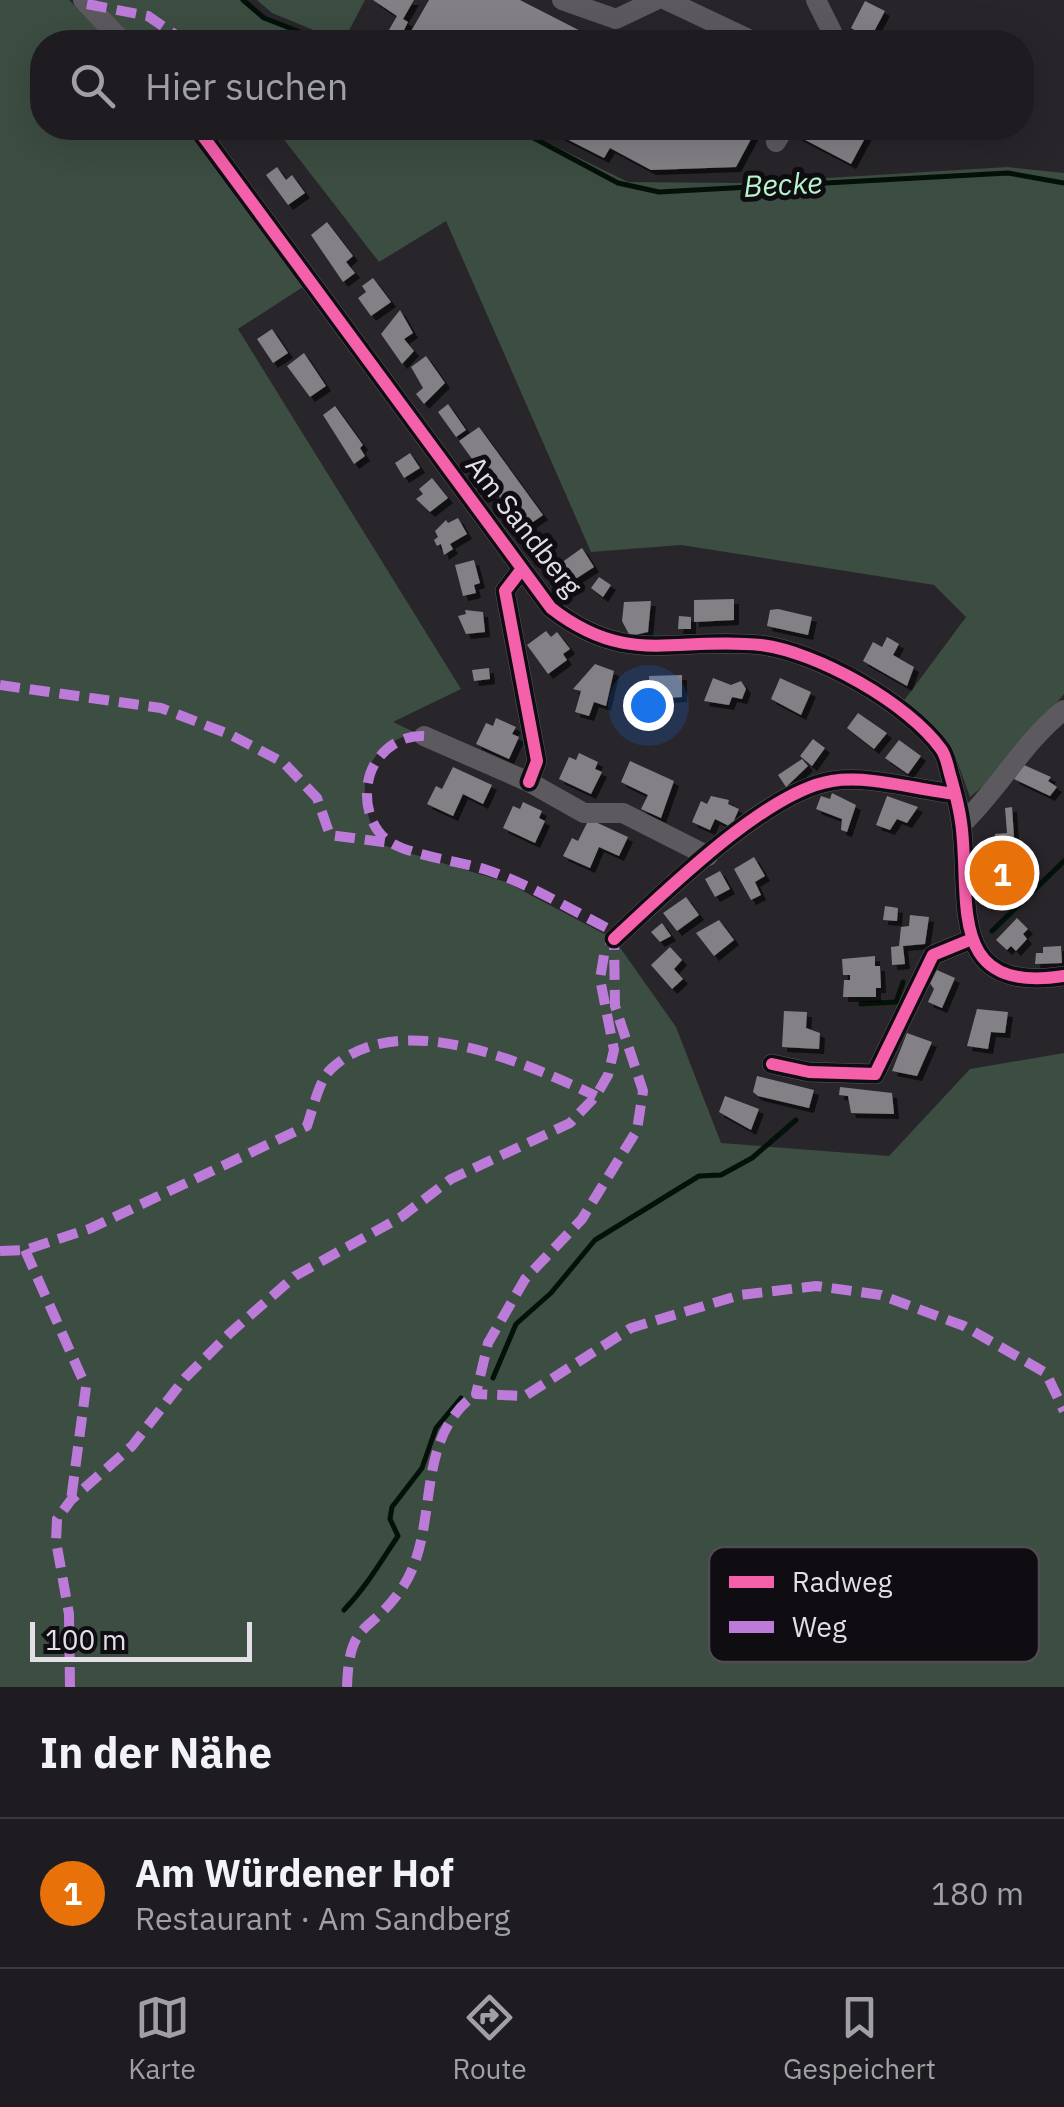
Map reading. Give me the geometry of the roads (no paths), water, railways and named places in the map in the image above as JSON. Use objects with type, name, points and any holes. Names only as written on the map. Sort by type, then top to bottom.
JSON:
[{"type":"street","points":[[83,0],[112,30]]},
{"type":"street","points":[[569,1],[608,7],[616,19],[656,0]]},
{"type":"street","points":[[666,0],[730,30]]},
{"type":"street","points":[[816,0],[831,30]]},
{"type":"street","name":"Am Sandberg","points":[[206,140],[551,608],[582,633],[635,648],[762,646],[832,668],[898,708],[943,751],[962,824],[963,900],[972,939]]},
{"type":"street","points":[[521,570],[505,591],[537,761],[530,782]]},
{"type":"street","points":[[962,824],[986,802],[1044,726],[1064,710]]},
{"type":"street","points":[[424,736],[530,782],[584,813],[624,813],[708,856]]},
{"type":"street","points":[[614,939],[770,806],[802,788],[835,780],[955,794]]},
{"type":"street","points":[[772,1064],[809,1072],[875,1074],[933,955],[972,939],[986,962],[1032,981],[1064,976]]},
{"type":"waterway","name":"Becke","points":[[243,0],[264,18],[295,30]]},
{"type":"waterway","name":"Becke","points":[[537,140],[618,183],[659,192],[1008,173],[1064,183]]},
{"type":"waterway","points":[[992,931],[1064,861]]},
{"type":"waterway","points":[[861,1004],[896,1002],[903,982]]},
{"type":"waterway","points":[[493,1378],[516,1324],[551,1293],[595,1240],[699,1176],[721,1175],[752,1158],[796,1120]]},
{"type":"waterway","points":[[344,1610],[398,1536],[390,1519],[392,1507],[422,1468],[436,1428],[461,1398]]},
{"type":"place","name":"Am Würdener Hof","points":[[1002,873]]}]
